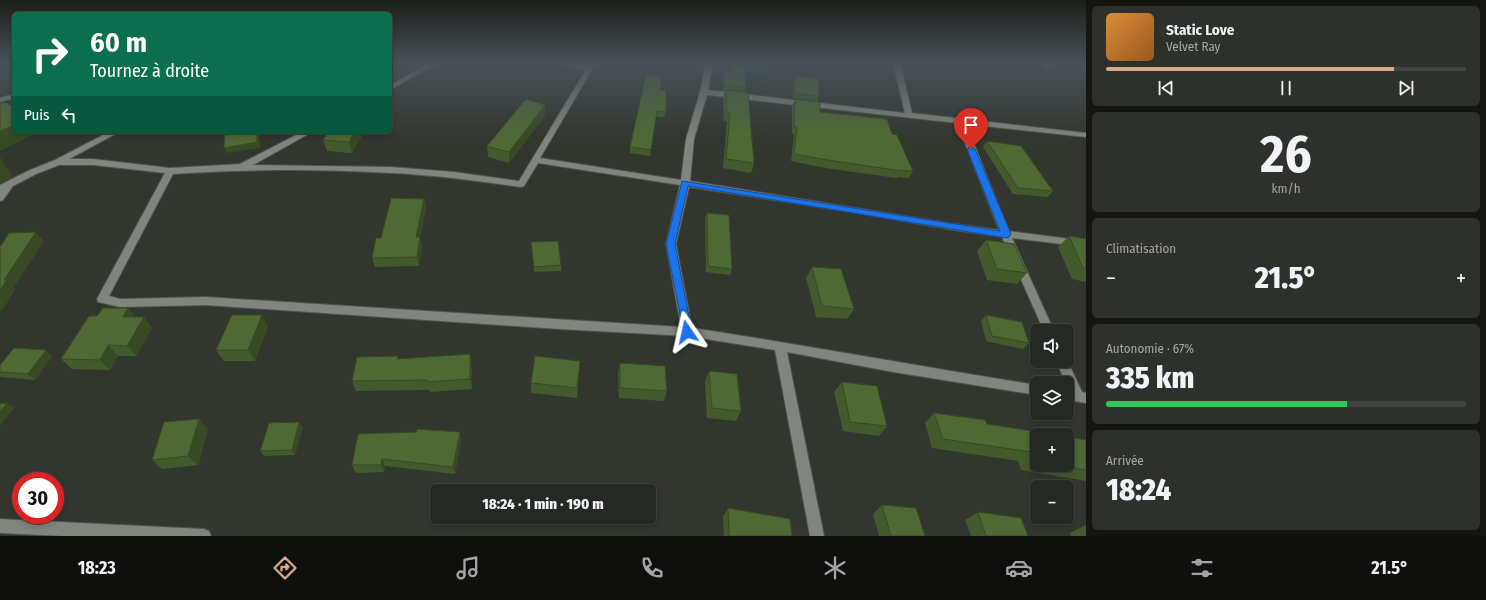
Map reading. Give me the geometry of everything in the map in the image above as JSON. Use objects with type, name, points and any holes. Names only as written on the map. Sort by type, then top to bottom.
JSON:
[{"type":"street","points":[[58,162],[93,162],[170,171],[242,167],[260,169],[316,168],[390,170],[454,175],[521,184],[578,88]]},
{"type":"street","points":[[687,332],[671,244],[685,183],[690,139],[705,88]]},
{"type":"street","points":[[903,88],[910,115]]},
{"type":"street","points":[[704,92],[1086,135]]},
{"type":"street","points":[[0,100],[12,97]]},
{"type":"street","points":[[960,120],[1006,234],[1046,324]]},
{"type":"street","points":[[0,189],[33,172],[58,162],[111,134]]},
{"type":"street","points":[[242,167],[304,134]]},
{"type":"street","points":[[535,160],[1006,234],[1086,244]]},
{"type":"street","points":[[170,171],[102,300],[120,303],[206,301],[559,325],[687,332],[780,346],[893,368],[1030,389]]},
{"type":"street","points":[[0,198],[10,185]]},
{"type":"street","points":[[780,346],[817,536]]},
{"type":"street","points":[[1065,368],[1077,397]]},
{"type":"street","points":[[0,526],[204,536]]},
{"type":"building","points":[[643,88],[660,88],[660,90],[666,91],[666,112],[657,111],[651,150],[630,147]]},
{"type":"building","points":[[795,88],[819,88],[819,96],[795,93]]},
{"type":"building","points":[[726,90],[748,92],[754,163],[726,159],[730,112],[727,112]]},
{"type":"building","points":[[526,99],[545,105],[509,152],[487,146]]},
{"type":"building","points":[[795,99],[820,102],[820,112],[887,119],[892,134],[897,135],[913,171],[901,171],[794,154],[797,127],[794,127]]},
{"type":"building","points":[[5,102],[12,107],[12,126],[0,131],[0,104]]},
{"type":"building","points":[[225,134],[257,134],[257,142],[224,148]]},
{"type":"building","points":[[327,134],[354,134],[349,142],[323,140]]},
{"type":"building","points":[[987,141],[1021,146],[1053,191],[1018,188]]},
{"type":"building","points":[[391,198],[424,199],[416,237],[420,237],[417,257],[372,258],[376,238],[381,238]]},
{"type":"building","points":[[707,213],[729,215],[732,269],[708,266]]},
{"type":"building","points":[[36,232],[4,280],[7,279],[0,291],[0,247],[9,233]]},
{"type":"building","points":[[1069,236],[1086,239],[1086,269],[1083,268]]},
{"type":"building","points":[[986,240],[1014,244],[1027,273],[997,269]]},
{"type":"building","points":[[558,241],[561,265],[534,267],[531,242]]},
{"type":"building","points":[[812,267],[841,269],[854,309],[822,306]]},
{"type":"building","points":[[103,308],[128,308],[123,317],[144,317],[127,346],[108,345],[100,360],[61,359],[89,316],[97,316]]},
{"type":"building","points":[[232,315],[262,315],[248,350],[216,350]]},
{"type":"building","points":[[986,315],[1022,322],[1029,343],[992,336]]},
{"type":"building","points":[[14,348],[46,350],[28,374],[0,372],[0,365]]},
{"type":"building","points":[[470,354],[470,379],[427,382],[427,380],[352,381],[357,357],[398,356],[397,359]]},
{"type":"building","points":[[535,356],[580,361],[577,388],[531,383]]},
{"type":"building","points":[[620,363],[665,366],[667,391],[620,388]]},
{"type":"building","points":[[709,371],[737,374],[741,411],[712,408]]},
{"type":"building","points":[[842,382],[877,386],[887,426],[850,422]]},
{"type":"building","points":[[7,403],[0,412],[0,404]]},
{"type":"building","points":[[934,413],[985,420],[987,424],[1030,431],[1030,452],[943,439]]},
{"type":"building","points":[[199,419],[188,456],[152,460],[164,422]]},
{"type":"building","points":[[299,422],[292,450],[260,451],[269,423]]},
{"type":"building","points":[[417,429],[460,432],[453,467],[382,459],[381,465],[352,465],[358,434],[416,432]]},
{"type":"building","points":[[1074,438],[1086,440],[1086,470],[1074,468]]},
{"type":"building","points":[[882,505],[916,508],[925,536],[891,536]]},
{"type":"building","points":[[728,508],[790,519],[792,536],[729,536]]},
{"type":"building","points":[[978,512],[1021,518],[1028,536],[986,536]]},
{"type":"route","points":[[687,332],[671,244],[685,183],[954,227],[1006,234],[971,149]]}]
